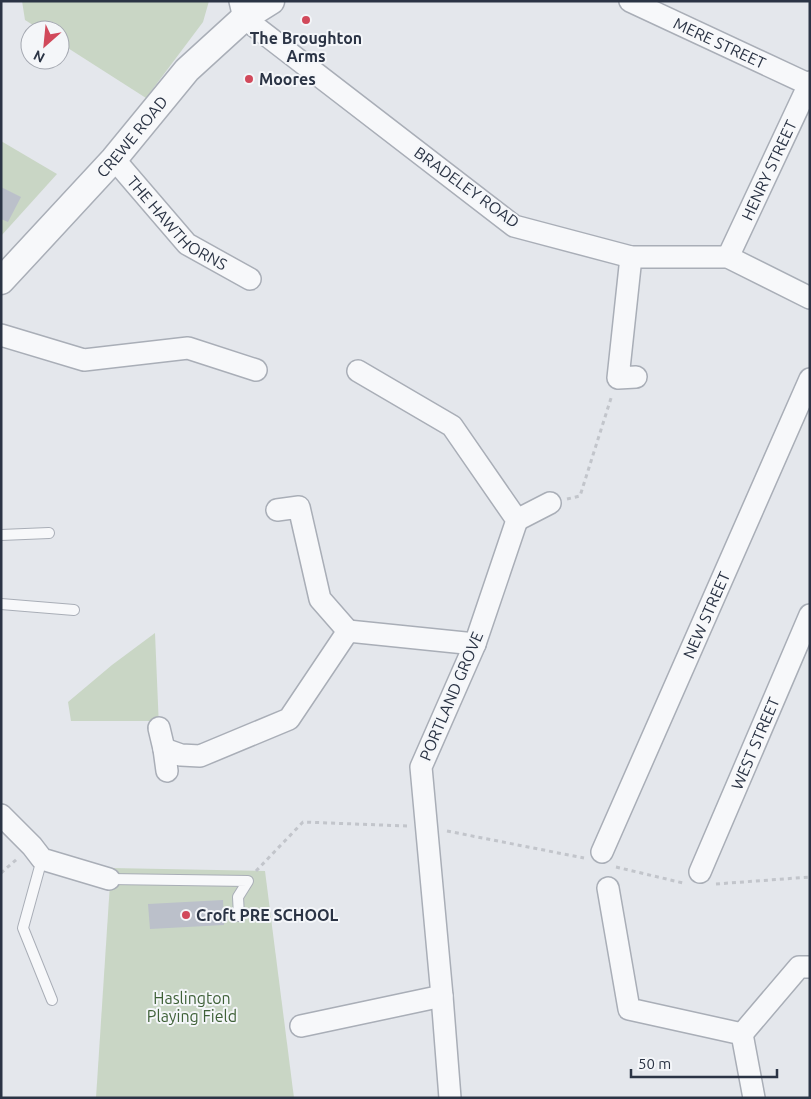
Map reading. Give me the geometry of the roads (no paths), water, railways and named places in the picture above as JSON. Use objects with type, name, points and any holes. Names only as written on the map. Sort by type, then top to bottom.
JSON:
[{"type":"street","name":"CREWE ROAD","points":[[1,281],[114,159],[187,70],[242,9],[271,1]]},
{"type":"street","name":"MERE STREET","points":[[635,2],[809,83]]},
{"type":"street","name":"BRADELEY ROAD","points":[[242,9],[514,226],[631,257],[728,257],[810,298]]},
{"type":"street","name":"HENRY STREET","points":[[728,257],[809,83]]},
{"type":"street","name":"THE HAWTHORNS","points":[[114,159],[188,244],[250,278]]},
{"type":"street","points":[[627,378],[631,257]]},
{"type":"street","points":[[1,335],[84,360],[188,348],[256,370]]},
{"type":"street","points":[[358,372],[452,426],[517,520],[550,503]]},
{"type":"street","name":"NEW STREET","points":[[602,852],[810,379]]},
{"type":"street","points":[[277,510],[299,507],[320,599],[348,631],[475,644]]},
{"type":"street","name":"PORTLAND GROVE","points":[[450,1098],[421,767],[475,644],[517,520]]},
{"type":"street","name":"WEST STREET","points":[[700,872],[810,615]]},
{"type":"street","points":[[164,749],[181,755],[200,756],[289,719],[348,631]]},
{"type":"street","points":[[159,728],[167,771]]},
{"type":"street","points":[[1,815],[32,846],[42,859],[109,879]]},
{"type":"street","points":[[608,888],[629,1009],[742,1034]]},
{"type":"street","points":[[742,1034],[799,966],[810,967]]},
{"type":"street","points":[[301,1026],[442,996]]},
{"type":"street","points":[[742,1034],[754,1098]]},
{"type":"lane","points":[[1,535],[49,533]]},
{"type":"lane","points":[[1,604],[74,610]]},
{"type":"lane","points":[[42,859],[23,928],[52,1000]]},
{"type":"lane","points":[[109,879],[248,881],[238,897],[239,916]]},
{"type":"place","name":"The Broughton Arms","points":[[306,20]]},
{"type":"place","name":"Moores","points":[[249,79]]},
{"type":"place","name":"Croft PRE SCHOOL","points":[[186,915]]},
{"type":"park label","name":"Haslington Playing Field","points":[[192,1007]]}]
